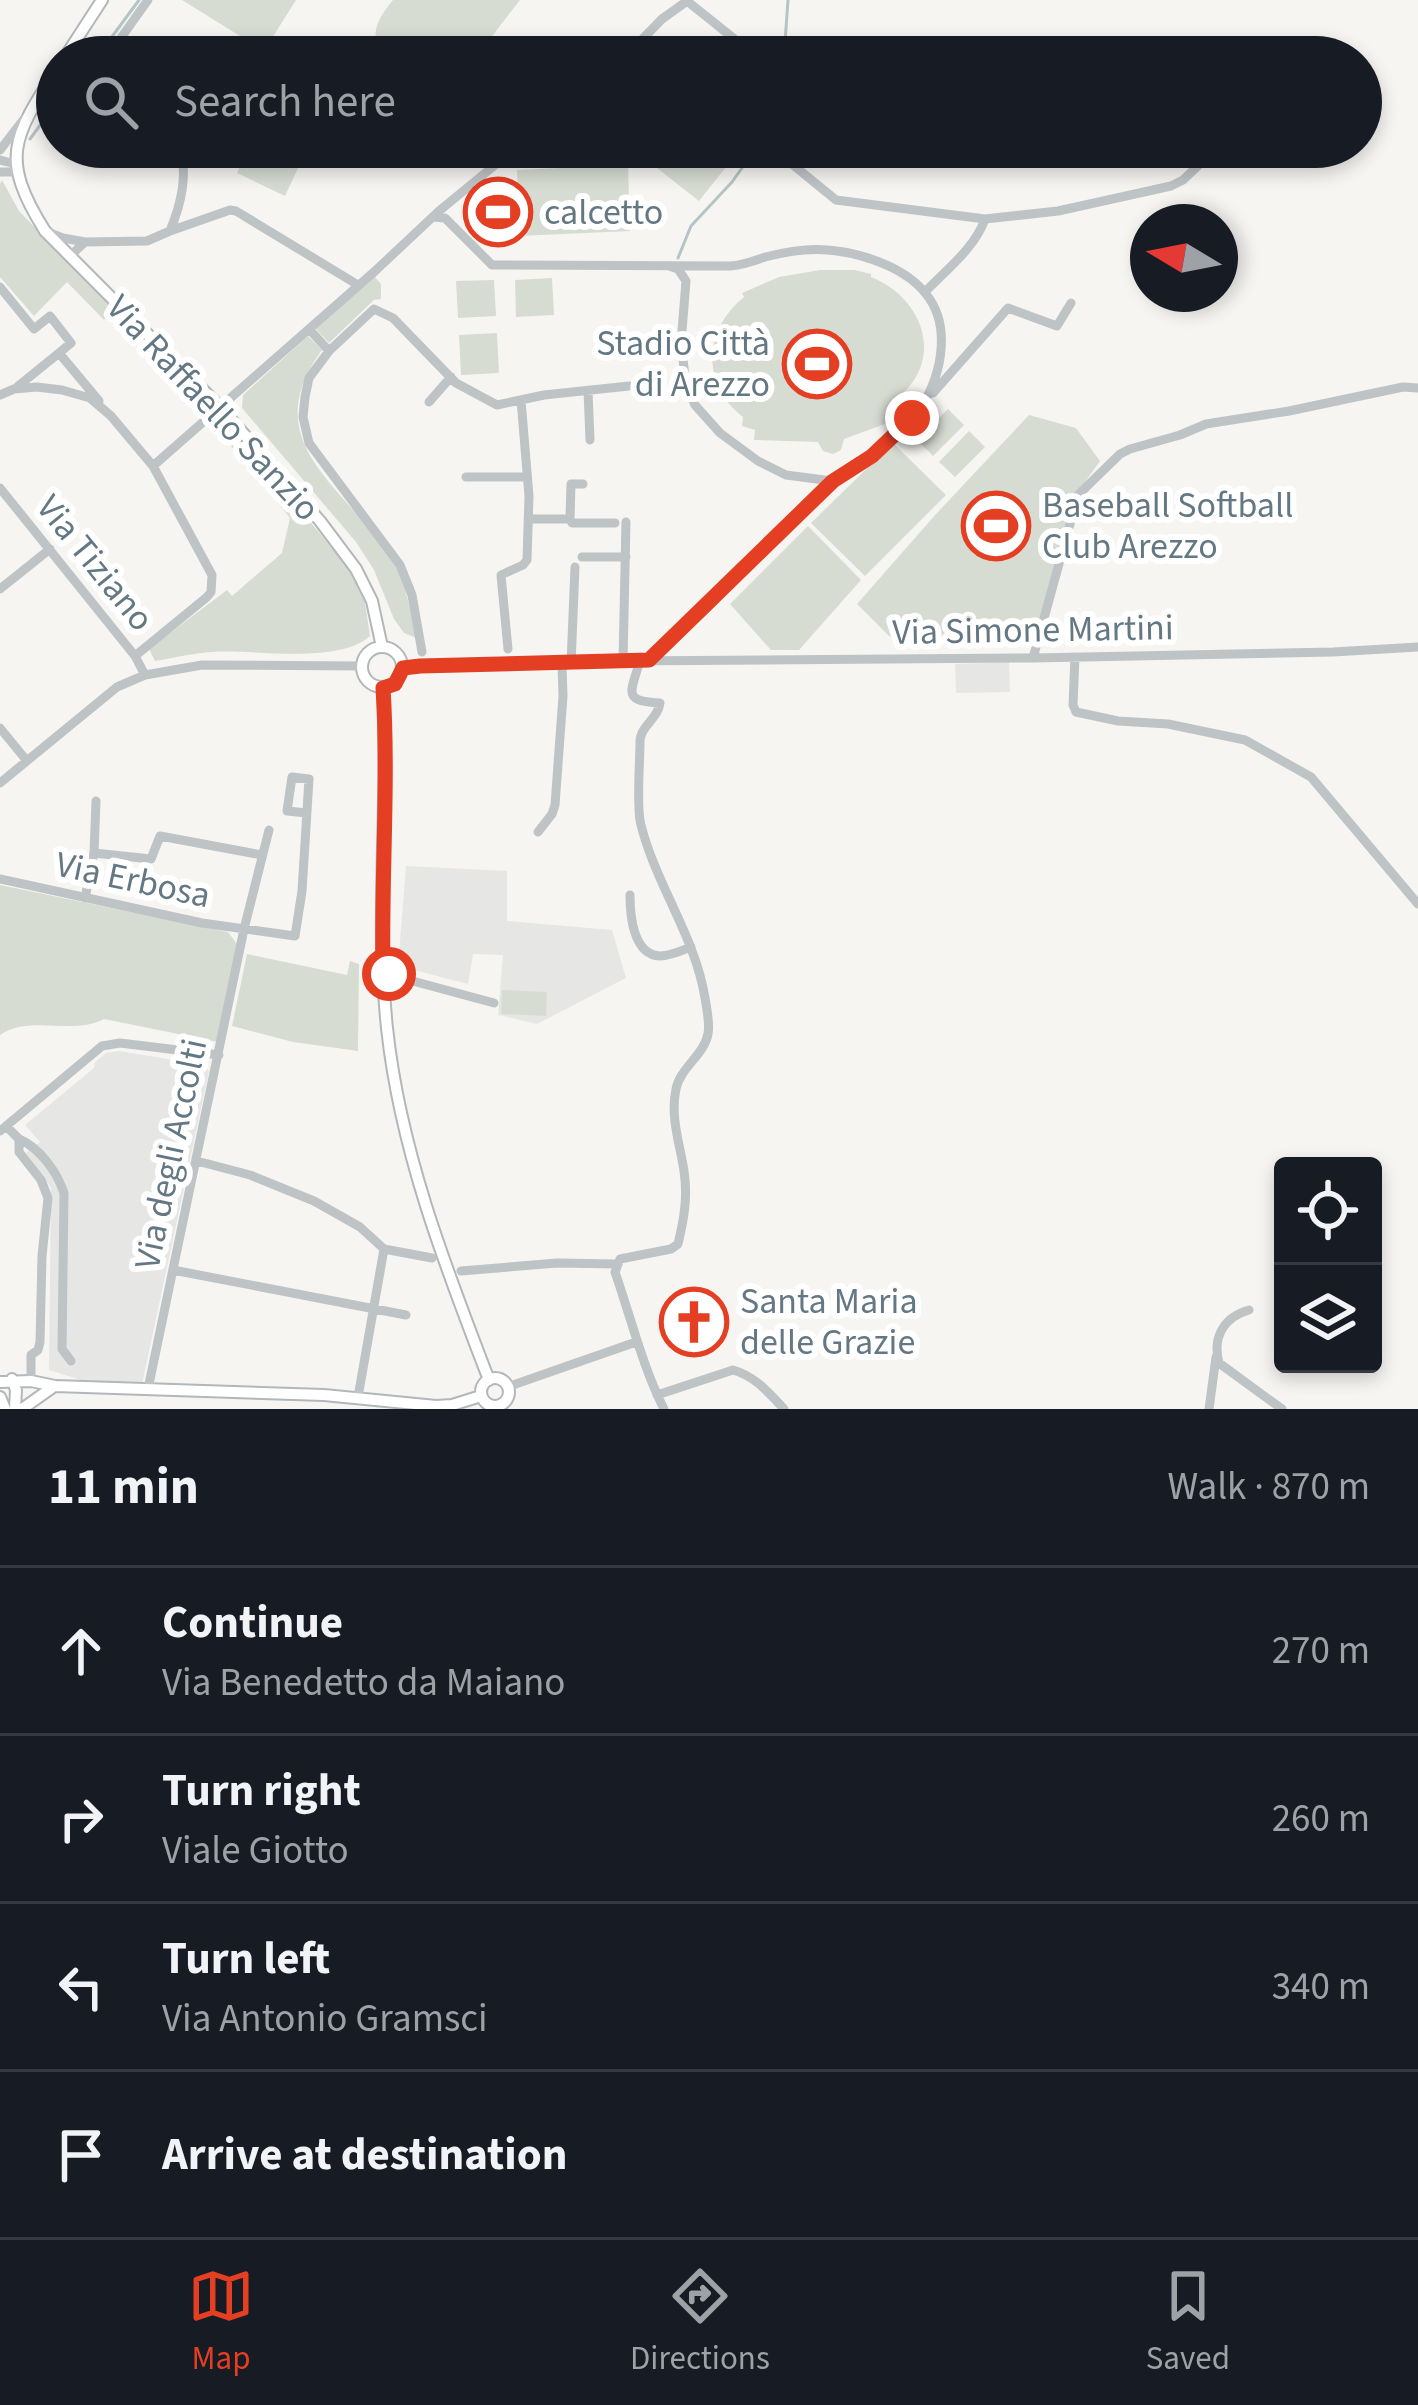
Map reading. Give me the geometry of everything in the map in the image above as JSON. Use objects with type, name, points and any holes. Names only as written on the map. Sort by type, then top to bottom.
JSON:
[{"type":"main road","points":[[79,36],[102,0]]},
{"type":"main road","points":[[8,171],[14,146],[36,101]]},
{"type":"main road","name":"Via Raffaello Sanzio","points":[[8,171],[45,231],[221,408],[320,521],[356,569],[381,619],[382,647]]},
{"type":"main road","points":[[382,647],[399,655],[403,668],[395,684],[383,688],[367,681],[362,667],[366,655],[382,647]]},
{"type":"main road","points":[[383,688],[387,1028],[421,1193],[489,1380]]},
{"type":"main road","points":[[4,1379],[55,1386],[436,1406],[482,1396]]},
{"type":"main road","points":[[4,1379],[16,1390],[13,1409]]},
{"type":"main road","points":[[489,1380],[500,1380],[507,1388],[500,1407],[488,1405],[482,1396],[489,1380]]},
{"type":"main road","points":[[13,1409],[55,1386]]},
{"type":"main road","points":[[0,1396],[13,1409]]},
{"type":"street","points":[[122,36],[148,0]]},
{"type":"street","points":[[645,36],[687,1],[731,36]]},
{"type":"street","points":[[0,149],[27,115]]},
{"type":"street","points":[[170,231],[182,200],[183,168]]},
{"type":"street","points":[[153,466],[491,168]]},
{"type":"street","points":[[797,168],[836,200],[985,219],[1043,214],[1171,186],[1195,168]]},
{"type":"street","points":[[45,231],[86,242],[147,241],[230,210],[358,285]]},
{"type":"street","points":[[439,215],[492,265],[745,265],[794,251],[857,255],[911,280],[932,303],[940,361],[926,400]]},
{"type":"street","points":[[925,292],[972,243],[985,219]]},
{"type":"street","points":[[70,256],[86,242]]},
{"type":"street","points":[[664,265],[678,269],[686,281],[681,344],[686,383],[709,423],[731,443],[785,475],[833,481]]},
{"type":"street","points":[[0,289],[34,329],[50,316],[71,343],[14,389]]},
{"type":"street","points":[[664,1409],[635,1342],[616,1264],[678,1244],[687,1196],[674,1101],[680,1076],[707,1039],[708,1029],[703,986],[691,947],[658,875],[639,818],[639,740],[660,711],[660,703],[639,702],[630,689],[645,660],[833,481],[872,456],[912,418],[1009,308],[1057,326],[1071,303]]},
{"type":"street","points":[[422,652],[412,595],[400,565],[309,443],[305,397],[310,379],[329,351],[374,309],[393,317],[470,393],[496,405],[629,386]]},
{"type":"street","points":[[308,328],[329,351]]},
{"type":"street","points":[[59,353],[153,466],[212,575],[207,597],[135,656]]},
{"type":"street","points":[[429,402],[451,376]]},
{"type":"street","points":[[0,394],[37,387],[62,389],[90,398],[111,416]]},
{"type":"street","points":[[1033,658],[1078,495],[1120,454],[1206,424],[1418,388]]},
{"type":"street","points":[[588,391],[590,440]]},
{"type":"street","points":[[508,649],[501,575],[527,560],[521,400]]},
{"type":"street","points":[[466,477],[527,477]]},
{"type":"street","points":[[569,519],[571,484],[583,484]]},
{"type":"street","name":"Via Tiziano","points":[[0,488],[135,656],[145,675]]},
{"type":"street","points":[[528,519],[621,522],[626,557],[623,661]]},
{"type":"street","points":[[0,589],[50,549]]},
{"type":"street","points":[[538,832],[555,805],[579,562],[626,557]]},
{"type":"street","name":"Via Simone Martini","points":[[403,668],[1418,647]]},
{"type":"street","points":[[1075,657],[1076,712],[1245,740],[1292,765],[1311,777],[1418,904]]},
{"type":"street","points":[[0,783],[117,687],[145,675],[202,665],[362,667]]},
{"type":"street","points":[[0,728],[27,761]]},
{"type":"street","points":[[86,898],[96,801]]},
{"type":"street","name":"Via Erbosa","points":[[4,880],[295,936],[307,813]]},
{"type":"street","name":"Via degli Accolti","points":[[148,1389],[269,830]]},
{"type":"street","points":[[94,853],[152,859],[160,836],[262,855]]},
{"type":"street","points":[[630,895],[632,921],[645,950],[667,956],[691,947]]},
{"type":"street","points":[[383,973],[494,1004]]},
{"type":"street","points":[[71,1361],[62,1349],[64,1193],[37,1150],[3,1128],[102,1046],[120,1043],[219,1055]]},
{"type":"street","points":[[19,1139],[19,1152],[41,1180],[48,1198],[40,1342],[32,1355],[32,1381]]},
{"type":"street","points":[[196,1161],[250,1175],[314,1201],[360,1227],[384,1249],[432,1258]]},
{"type":"street","points":[[367,1402],[384,1249]]},
{"type":"street","points":[[461,1270],[616,1264]]},
{"type":"street","points":[[173,1270],[406,1315]]},
{"type":"street","points":[[1209,1409],[1224,1323],[1249,1310]]},
{"type":"street","points":[[507,1388],[635,1342]]},
{"type":"street","points":[[1216,1357],[1282,1409]]},
{"type":"street","points":[[657,1395],[733,1370],[762,1385],[784,1409]]},
{"type":"shaded area","points":[[182,0],[296,0],[273,36],[240,36]]},
{"type":"shaded area","points":[[393,0],[520,0],[492,36],[376,36]]},
{"type":"shaded area","points":[[239,168],[298,168],[285,196],[237,173]]},
{"type":"shaded area","points":[[628,168],[630,231],[519,236],[517,170]]},
{"type":"shaded area","points":[[657,168],[725,168],[699,201]]},
{"type":"shaded area","points":[[2,180],[19,211],[114,310],[104,320],[67,282],[34,316],[0,277]]},
{"type":"shaded area","name":"calcetto","points":[[513,184],[515,240],[482,241],[480,185]]},
{"type":"shaded area","name":"Stadio Città di Arezzo","points":[[855,270],[889,287],[915,315],[924,349],[921,367],[896,399],[904,417],[844,439],[841,450],[833,454],[823,451],[818,442],[754,440],[755,430],[742,426],[743,417],[720,389],[712,357],[721,325],[744,297],[742,293],[779,277]]},
{"type":"shaded area","points":[[374,276],[381,284],[381,299],[374,300],[329,343],[315,328]]},
{"type":"shaded area","points":[[552,278],[554,315],[516,317],[515,280]]},
{"type":"shaded area","points":[[494,280],[496,316],[458,318],[456,281]]},
{"type":"shaded area","points":[[497,333],[499,373],[461,375],[459,335]]},
{"type":"shaded area","points":[[308,336],[322,350],[304,382],[298,411],[302,437],[331,485],[391,557],[417,638],[404,633],[394,619],[374,570],[356,542],[242,408],[243,395]]},
{"type":"shaded area","points":[[948,409],[964,425],[933,456],[917,440]]},
{"type":"shaded area","name":"Baseball Softball Club Arezzo","points":[[1029,415],[1076,428],[1100,461],[1075,496],[1034,641],[986,643],[986,625],[959,623],[958,638],[889,636],[857,604]]},
{"type":"shaded area","points":[[221,419],[347,566],[365,603],[370,636],[356,645],[317,653],[212,652],[155,661],[149,649],[227,590],[232,596],[282,553],[290,518],[213,424]]},
{"type":"shaded area","points":[[969,431],[985,447],[955,477],[939,462]]},
{"type":"shaded area","points":[[893,443],[946,495],[865,576],[811,523]]},
{"type":"shaded area","points":[[808,526],[861,580],[799,650],[771,650],[730,604]]},
{"type":"shaded area","points":[[1009,662],[1010,692],[956,693],[955,664]]},
{"type":"shaded area","points":[[406,866],[507,871],[507,921],[612,930],[626,978],[537,1024],[498,1015],[503,955],[473,954],[468,984],[398,966]]},
{"type":"shaded area","points":[[0,885],[228,932],[237,944],[218,1042],[104,1019],[78,1026],[24,1026],[0,1035]]},
{"type":"shaded area","points":[[247,954],[347,975],[350,961],[359,964],[358,1051],[293,1042],[232,1026]]},
{"type":"shaded area","points":[[502,990],[547,992],[546,1016],[501,1014]]},
{"type":"shaded area","points":[[106,1053],[204,1065],[209,1071],[142,1384],[81,1380],[49,1370],[51,1188],[26,1153],[40,1142],[25,1125]]},
{"type":"waterway","points":[[112,36],[139,0]]},
{"type":"waterway","points":[[785,36],[788,0]]},
{"type":"waterway","points":[[30,139],[36,131]]},
{"type":"waterway","points":[[678,258],[691,226],[742,168]]},
{"type":"place","name":"calcetto","points":[[498,212]]},
{"type":"place","name":"Stadio Città di Arezzo","points":[[817,364]]},
{"type":"place","name":"Baseball Softball Club Arezzo","points":[[996,526]]},
{"type":"place","name":"Santa Maria delle Grazie","points":[[694,1322]]},
{"type":"route","points":[[389,974],[383,973],[382,929],[383,688],[395,684],[403,668],[420,666],[649,660],[833,481],[872,456],[912,418]]}]
